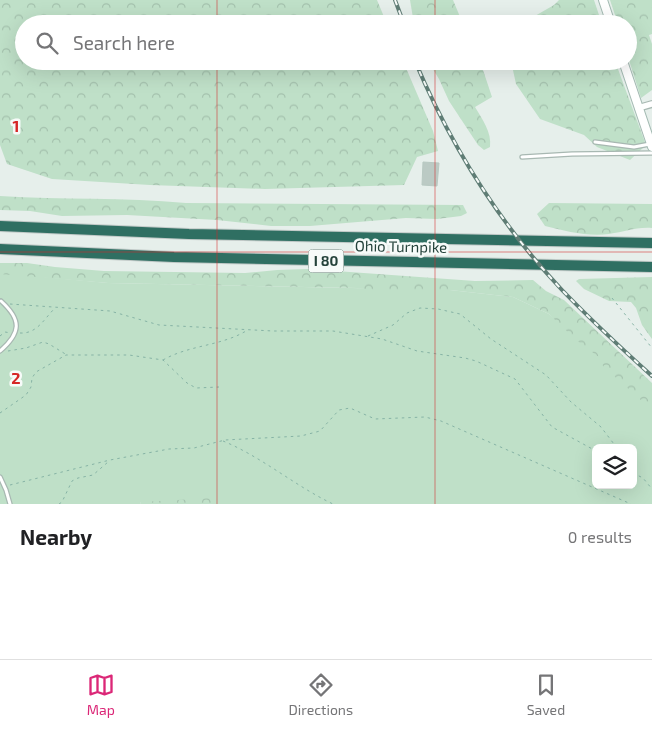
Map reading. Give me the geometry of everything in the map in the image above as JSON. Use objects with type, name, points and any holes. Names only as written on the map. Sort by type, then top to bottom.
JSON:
[{"type":"highway","name":"Ohio Turnpike","points":[[0,226],[189,234],[652,243]]},
{"type":"highway","name":"Ohio Turnpike","points":[[0,249],[164,257],[652,267]]},
{"type":"street","points":[[603,0],[608,15]]},
{"type":"street","points":[[626,70],[651,145]]},
{"type":"street","points":[[638,108],[652,104]]},
{"type":"lane","points":[[595,142],[634,147],[651,145]]},
{"type":"lane","points":[[522,157],[652,153]]},
{"type":"lane","points":[[0,351],[7,345],[17,328],[17,320],[11,309],[3,302]]},
{"type":"lane","points":[[0,477],[10,504]]},
{"type":"path","points":[[612,298],[652,348]]},
{"type":"path","points":[[3,302],[110,311],[159,325],[248,330],[333,331],[368,336],[402,344],[417,351],[476,361],[515,379],[552,427],[592,449]]},
{"type":"path","points":[[0,336],[5,332],[26,334],[34,331],[56,306]]},
{"type":"path","points":[[368,336],[393,325],[408,313],[420,308],[438,309],[460,314],[491,339],[546,375],[571,402],[601,427],[614,444]]},
{"type":"path","points":[[163,360],[174,354],[234,338],[248,330]]},
{"type":"path","points":[[7,351],[26,348],[43,342],[68,355]]},
{"type":"path","points":[[0,413],[26,395],[36,372],[51,362],[68,355],[129,355],[163,360],[183,379],[196,388],[220,386]]},
{"type":"path","points":[[4,486],[110,460],[169,449],[194,448],[222,441],[301,436],[320,431],[339,410],[350,408],[375,419],[425,417],[441,421],[630,504]]},
{"type":"path","points":[[222,441],[240,448],[310,493],[333,504]]},
{"type":"path","points":[[60,504],[72,480],[94,475],[110,460]]},
{"type":"path","points":[[637,475],[643,478],[652,489]]},
{"type":"green space","points":[[0,0],[377,0],[383,15],[15,15],[15,70],[407,70],[433,131],[438,151],[417,157],[404,185],[265,189],[52,179],[7,164],[0,145]]},
{"type":"green space","points":[[410,0],[453,0],[459,15],[412,15]]},
{"type":"green space","points":[[559,0],[594,0],[599,15],[537,15]]},
{"type":"green space","points":[[610,0],[652,0],[652,34],[649,35],[652,44],[652,90],[641,98],[632,70],[637,70],[637,15],[615,15]]},
{"type":"green space","points":[[434,70],[483,70],[492,97],[475,107],[488,131],[490,147],[484,150],[478,145],[449,101]]},
{"type":"green space","points":[[513,70],[618,70],[646,145],[630,160],[597,147],[584,135],[540,119],[516,84]]},
{"type":"green space","points":[[0,196],[186,203],[463,205],[467,213],[461,216],[437,219],[406,218],[310,226],[271,226],[217,220],[127,215],[62,216],[30,211],[0,210]]},
{"type":"green space","points":[[549,203],[652,204],[652,228],[593,235],[553,228],[545,226],[537,214]]},
{"type":"green space","points":[[0,263],[27,263],[104,271],[245,273],[308,269],[475,281],[533,280],[546,291],[564,300],[652,383],[652,410],[603,366],[600,358],[575,339],[549,314],[513,297],[450,290],[408,294],[357,288],[108,283],[0,274]]},
{"type":"green space","points":[[0,273],[108,283],[450,290],[513,297],[549,314],[652,399],[652,504],[215,504],[141,502],[140,504],[0,504]]},
{"type":"green space","points":[[652,277],[652,339],[642,325],[636,308],[631,302],[609,301],[584,289],[576,281],[579,279]]},
{"type":"green space","points":[[214,498],[215,504],[140,504],[141,502]]},
{"type":"building","points":[[423,162],[439,163],[437,186],[422,185]]},
{"type":"railway","points":[[395,0],[401,15]]},
{"type":"railway","points":[[419,70],[444,123],[478,182],[518,238],[562,290],[652,376]]}]
